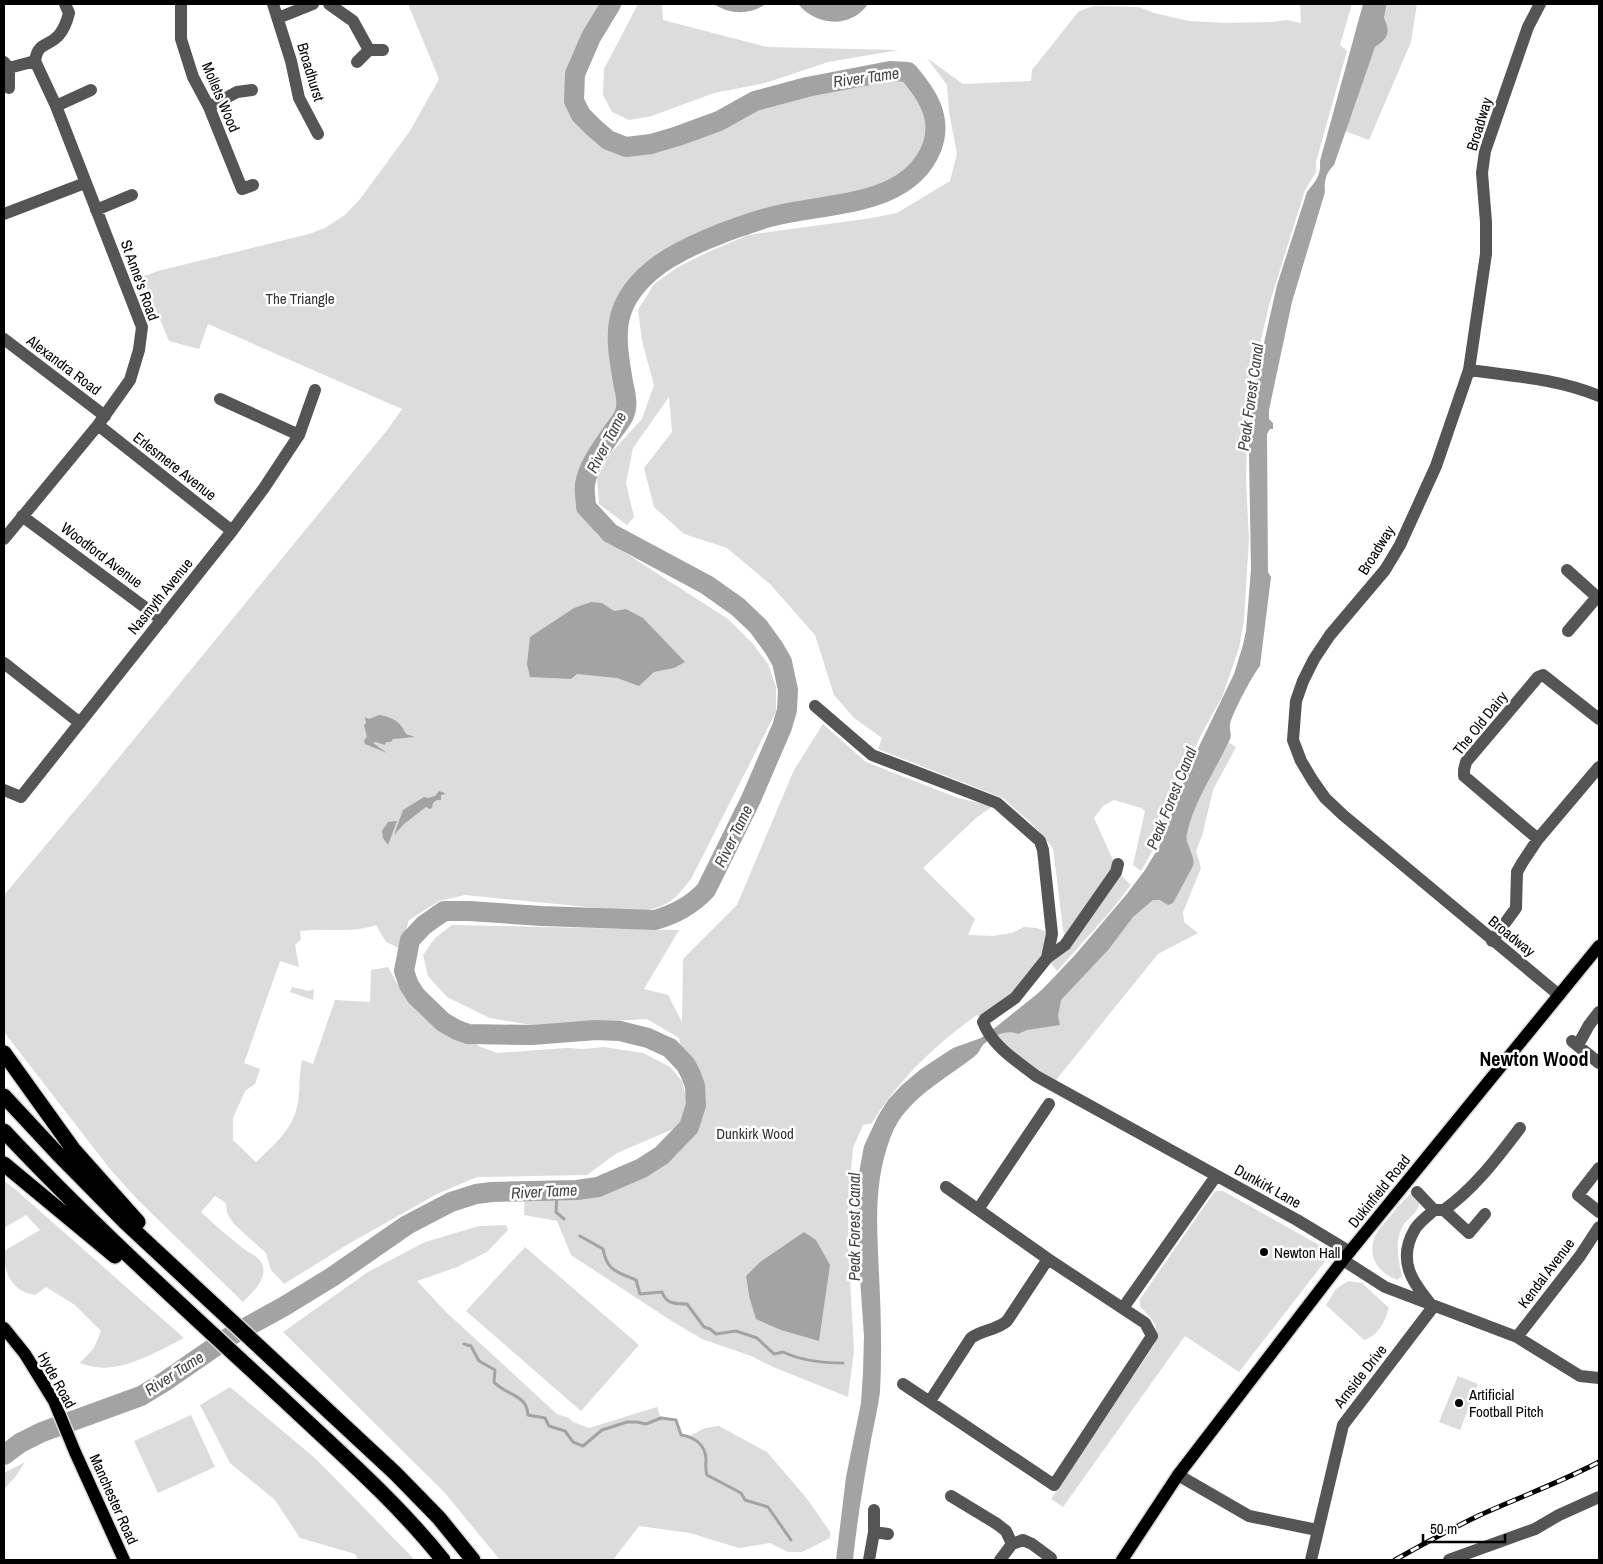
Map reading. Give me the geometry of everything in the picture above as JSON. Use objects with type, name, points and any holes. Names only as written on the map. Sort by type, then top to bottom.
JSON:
[{"type":"highway","points":[[4,1053],[128,1219]]},
{"type":"highway","points":[[4,1096],[58,1154],[414,1493],[439,1518],[474,1560]]},
{"type":"highway","points":[[4,1131],[107,1242]]},
{"type":"highway","points":[[4,1164],[107,1242],[315,1429],[382,1492],[426,1538],[443,1560]]},
{"type":"main road","name":"Dukinfield Road","points":[[1122,1560],[1178,1475],[1347,1256],[1599,946]]},
{"type":"main road","name":"Hyde Road","points":[[4,1328],[25,1354],[54,1401],[75,1452]]},
{"type":"main road","name":"Manchester Road","points":[[75,1452],[124,1560]]},
{"type":"street","points":[[9,88],[7,65],[36,61],[37,52],[43,45],[58,37],[65,26],[69,13],[65,4]]},
{"type":"street","name":"Mollets Wood","points":[[181,4],[181,39],[193,77],[247,187],[242,202]]},
{"type":"street","name":"Broadhurst","points":[[273,4],[291,61],[299,98],[318,134]]},
{"type":"street","points":[[278,18],[312,4]]},
{"type":"street","points":[[329,4],[353,22],[368,50]]},
{"type":"street","name":"Broadway","points":[[1540,4],[1528,27],[1486,151],[1482,173],[1486,222],[1486,254],[1468,370],[1436,466],[1400,545],[1385,570],[1330,635],[1314,659],[1296,701],[1293,740],[1301,761],[1312,781],[1325,798],[1492,941],[1559,995]]},
{"type":"street","points":[[368,50],[383,50]]},
{"type":"street","points":[[358,62],[368,50]]},
{"type":"street","name":"St Anne's Road","points":[[4,539],[102,421],[130,380],[139,350],[142,327],[56,106],[36,61]]},
{"type":"street","points":[[209,107],[231,89],[252,90]]},
{"type":"street","points":[[56,106],[91,90]]},
{"type":"street","points":[[4,214],[85,183]]},
{"type":"street","points":[[96,210],[132,195]]},
{"type":"street","name":"Alexandra Road","points":[[6,346],[102,421]]},
{"type":"street","points":[[1468,370],[1552,381],[1599,396]]},
{"type":"street","name":"Nasmyth Avenue","points":[[4,791],[21,796],[232,531],[264,488],[298,435],[315,390]]},
{"type":"street","points":[[220,399],[298,435]]},
{"type":"street","name":"Erlesmere Avenue","points":[[102,421],[232,531]]},
{"type":"street","name":"Woodford Avenue","points":[[22,516],[162,620]]},
{"type":"street","points":[[1567,570],[1598,598],[1568,631]]},
{"type":"street","points":[[4,663],[80,723]]},
{"type":"street","name":"The Old Dairy","points":[[1538,839],[1464,776],[1466,762],[1538,677],[1543,674],[1599,719]]},
{"type":"street","points":[[815,706],[872,755],[997,803],[1040,842],[1043,850],[1052,934],[1047,958]]},
{"type":"street","points":[[1492,941],[1516,908],[1517,872],[1522,863],[1538,839],[1599,767]]},
{"type":"street","points":[[1047,958],[1065,945],[1116,872],[1118,864]]},
{"type":"street","name":"Dunkirk Lane","points":[[1047,958],[1016,998],[983,1022],[997,1045],[1036,1076],[1169,1151],[1298,1220],[1385,1287],[1517,1337],[1580,1376],[1599,1378]]},
{"type":"street","points":[[1599,1012],[1575,1042],[1599,1063]]},
{"type":"street","points":[[979,1208],[1049,1104]]},
{"type":"street","points":[[1433,1306],[1410,1276],[1407,1266],[1409,1241],[1416,1228],[1439,1210],[1460,1199],[1476,1184],[1520,1128]]},
{"type":"street","points":[[1599,1168],[1578,1195],[1599,1212]]},
{"type":"street","points":[[1123,1308],[1216,1176]]},
{"type":"street","points":[[903,1384],[1054,1485],[1152,1336],[1145,1323],[1048,1259],[979,1208],[946,1187]]},
{"type":"street","points":[[1416,1192],[1469,1233],[1485,1214]]},
{"type":"street","name":"Kendal Avenue","points":[[1517,1337],[1580,1256],[1599,1226]]},
{"type":"street","points":[[930,1401],[971,1338],[978,1333],[1002,1325],[1007,1320],[1048,1259]]},
{"type":"street","name":"Arnside Drive","points":[[1310,1560],[1343,1425],[1433,1306]]},
{"type":"street","points":[[1178,1475],[1249,1516],[1317,1530]]},
{"type":"street","points":[[951,1496],[1006,1531],[1012,1544]]},
{"type":"street","points":[[1449,1560],[1534,1529],[1559,1515],[1599,1497]]},
{"type":"street","points":[[869,1560],[874,1532],[874,1510]]},
{"type":"street","points":[[874,1532],[888,1534]]},
{"type":"street","points":[[1000,1560],[1012,1544],[1023,1540],[1032,1544],[1051,1558]]},
{"type":"street","points":[[1485,1548],[1490,1560]]},
{"type":"green space","name":"The Triangle","points":[[408,4],[611,4],[591,37],[575,73],[574,101],[581,115],[593,127],[608,140],[626,147],[651,144],[678,136],[719,121],[755,101],[807,87],[890,71],[908,72],[921,88],[934,116],[935,136],[932,147],[920,167],[904,182],[862,200],[770,217],[707,239],[661,263],[650,272],[637,285],[622,309],[619,322],[618,350],[626,407],[621,420],[595,458],[585,484],[586,507],[594,516],[596,534],[728,619],[753,644],[768,664],[776,687],[776,712],[691,879],[669,902],[657,908],[639,912],[465,895],[439,901],[409,920],[401,949],[386,942],[376,925],[348,930],[300,931],[301,939],[295,945],[299,967],[280,961],[244,1063],[260,1069],[255,1084],[245,1091],[233,1118],[233,1140],[256,1162],[281,1138],[291,1123],[297,1107],[302,1060],[313,1064],[335,1000],[370,1002],[371,970],[388,967],[406,995],[434,1021],[481,1047],[497,1053],[604,1047],[643,1053],[670,1067],[682,1081],[686,1096],[687,1110],[678,1127],[617,1153],[587,1175],[477,1177],[437,1194],[350,1243],[284,1284],[271,1270],[266,1253],[234,1224],[227,1213],[226,1203],[215,1196],[201,1212],[224,1233],[257,1257],[263,1268],[262,1279],[243,1302],[138,1200],[110,1169],[4,1032],[4,895],[388,429],[402,409],[208,324],[199,349],[169,341],[142,277],[158,271],[309,234],[325,228],[345,215],[360,199],[410,131],[439,79]]},
{"type":"green space","points":[[638,4],[662,4],[663,20],[767,47],[899,50],[828,62],[765,83],[714,93],[652,116],[629,120],[612,112],[603,95],[604,69]]},
{"type":"green space","name":"Dunkirk Wood","points":[[1300,4],[1352,4],[1340,45],[1347,51],[1316,162],[1316,172],[1305,190],[1269,305],[1250,398],[1246,480],[1249,539],[1244,620],[1239,648],[1222,697],[1202,733],[1186,768],[1159,839],[1141,871],[1133,865],[1145,811],[1114,800],[1103,806],[1094,818],[1119,873],[1131,885],[1110,912],[1057,971],[1047,959],[985,1019],[977,1015],[933,1050],[905,1078],[872,1123],[863,1125],[853,1148],[848,1204],[848,1244],[854,1351],[848,1397],[773,1367],[751,1356],[702,1339],[571,1255],[557,1221],[524,1215],[525,1191],[572,1191],[603,1185],[640,1169],[673,1145],[686,1130],[694,1114],[697,1097],[696,1088],[685,1061],[679,1038],[647,1019],[537,1026],[490,1018],[447,997],[428,976],[423,955],[435,938],[452,925],[679,930],[644,989],[668,995],[682,1022],[683,959],[737,905],[794,770],[823,724],[866,762],[958,798],[993,806],[976,818],[923,868],[975,919],[968,935],[992,936],[1012,933],[1024,927],[1037,928],[1052,934],[1047,957],[1065,945],[1053,848],[1031,823],[1003,798],[878,749],[882,738],[854,718],[834,695],[815,635],[770,584],[727,548],[684,534],[654,507],[644,468],[672,432],[669,397],[633,448],[626,483],[634,517],[627,525],[599,504],[597,478],[610,454],[642,419],[654,385],[642,341],[638,310],[654,284],[678,267],[748,235],[897,213],[950,181],[957,154],[949,112],[947,85],[927,58],[963,84],[1031,81],[1032,70],[1079,11],[1094,6],[1139,7],[1154,13],[1189,21],[1226,23],[1287,20],[1301,23]],"holes":[[[760,1262],[749,1296],[746,1277]]]},
{"type":"green space","points":[[1388,4],[1417,4],[1411,42],[1369,140],[1345,131],[1375,47],[1387,35],[1388,31],[1384,18]]},
{"type":"green space","points":[[1215,734],[1236,747],[1213,790],[1202,836],[1196,851],[1201,868],[1183,912],[1184,922],[1198,933],[1158,954],[1052,1085],[991,1035],[1003,1027],[1151,883]]},
{"type":"green space","points":[[292,987],[309,991],[314,989],[313,1000],[290,992]]},
{"type":"green space","points":[[4,1181],[184,1338],[134,1362],[120,1366],[107,1368],[93,1367],[80,1363],[94,1348],[101,1331],[75,1305],[46,1287],[35,1295],[27,1293],[20,1290],[7,1274],[4,1251],[40,1230],[26,1215],[4,1228]]},
{"type":"green space","points":[[1215,1191],[1223,1191],[1321,1246],[1327,1256],[1323,1264],[1239,1372],[1185,1336],[1063,1507],[1051,1499],[1154,1345],[1156,1331],[1154,1323],[1140,1306],[1140,1299]]},
{"type":"green space","points":[[1413,1192],[1420,1202],[1415,1212],[1404,1224],[1399,1236],[1398,1256],[1402,1276],[1397,1280],[1390,1277],[1375,1262],[1372,1249],[1373,1242],[1379,1229]]},
{"type":"green space","points":[[506,1225],[508,1230],[487,1252],[457,1267],[417,1281],[446,1312],[557,1414],[569,1418],[573,1422],[589,1428],[657,1407],[661,1418],[676,1420],[682,1435],[690,1436],[705,1428],[719,1426],[767,1452],[808,1500],[830,1532],[830,1538],[802,1552],[788,1552],[770,1543],[739,1548],[690,1533],[639,1526],[613,1560],[500,1560],[445,1493],[283,1332],[368,1272],[425,1242],[479,1226]]},
{"type":"green space","points":[[525,1247],[639,1345],[581,1411],[466,1311]]},
{"type":"green space","points":[[1348,1281],[1362,1283],[1389,1308],[1377,1332],[1364,1340],[1326,1305],[1336,1289]]},
{"type":"green space","name":"Artificial Football Pitch","points":[[1458,1376],[1478,1384],[1460,1430],[1439,1422]]},
{"type":"green space","points":[[230,1387],[316,1459],[415,1560],[358,1560],[355,1554],[300,1538],[275,1500],[230,1463],[200,1405]]},
{"type":"green space","points":[[191,1415],[215,1467],[158,1493],[134,1441]]},
{"type":"green space","points":[[25,1462],[16,1476],[4,1489],[4,1473]]},
{"type":"shaded area","points":[[714,4],[766,4],[747,12],[733,12]]},
{"type":"shaded area","points":[[798,4],[868,4],[852,18],[833,22],[814,17]]},
{"type":"shaded area","points":[[1363,4],[1387,4],[1384,18],[1388,31],[1383,41],[1375,47],[1334,165],[1326,177],[1325,192],[1292,302],[1269,410],[1269,419],[1273,423],[1273,429],[1270,429],[1267,434],[1268,572],[1271,577],[1260,666],[1235,712],[1230,724],[1230,739],[1195,808],[1187,833],[1193,866],[1173,903],[1168,905],[1160,900],[1153,900],[1133,917],[1109,949],[1061,1000],[1058,1016],[1060,1025],[1027,1030],[1018,1034],[1009,1032],[991,1038],[975,1056],[916,1100],[897,1123],[885,1153],[879,1187],[880,1392],[863,1485],[853,1560],[836,1560],[846,1477],[861,1403],[864,1336],[856,1189],[864,1146],[878,1116],[888,1100],[902,1085],[921,1069],[953,1048],[981,1038],[1042,990],[1075,955],[1126,895],[1145,870],[1160,845],[1191,763],[1234,674],[1243,645],[1246,631],[1251,569],[1249,431],[1255,383],[1277,285],[1307,192],[1319,175],[1320,161]]},
{"type":"shaded area","points":[[591,602],[602,603],[614,611],[626,609],[643,618],[685,662],[674,668],[654,672],[639,686],[617,678],[577,674],[571,679],[530,677],[527,664],[530,637],[574,608]]},
{"type":"shaded area","points":[[379,715],[395,720],[406,734],[415,737],[393,739],[391,742],[386,742],[385,745],[373,743],[387,753],[365,744],[364,740],[367,737],[364,725],[366,723],[365,717],[369,719]]},
{"type":"shaded area","points":[[439,791],[445,793],[441,795],[441,800],[433,803],[430,809],[426,807],[404,824],[394,835],[403,810],[424,797],[435,796]]},
{"type":"shaded area","points":[[397,821],[388,845],[383,838],[382,831],[388,822]]},
{"type":"shaded area","points":[[804,1232],[816,1240],[830,1265],[819,1341],[781,1330],[756,1319],[749,1296],[746,1276],[760,1262]]},
{"type":"waterway","name":"River Tame","points":[[4,1455],[20,1443],[42,1432],[141,1396],[232,1335],[332,1277],[407,1225],[451,1202],[476,1194],[492,1192],[577,1190],[598,1187],[642,1168],[662,1155],[689,1127],[696,1105],[695,1086],[686,1065],[670,1048],[648,1038],[620,1031],[596,1030],[532,1035],[468,1034],[457,1030],[443,1022],[416,996],[409,985],[404,971],[410,940],[424,925],[444,911],[655,920],[682,909],[695,901],[706,890],[751,799],[782,727],[787,710],[788,690],[782,662],[774,648],[758,626],[738,607],[707,585],[610,533],[586,507],[585,487],[589,471],[599,452],[623,418],[626,407],[618,350],[619,322],[622,309],[637,285],[650,272],[661,263],[707,239],[770,217],[862,200],[904,182],[920,167],[932,147],[935,126],[931,106],[921,88],[908,72],[890,71],[807,87],[755,101],[719,121],[678,136],[651,144],[626,147],[608,140],[593,127],[581,115],[574,101],[575,74],[591,37],[611,4]]},
{"type":"waterway","points":[[557,1191],[556,1212],[564,1219]]},
{"type":"waterway","points":[[580,1236],[603,1249],[607,1262],[614,1270],[636,1280],[640,1294],[662,1292],[669,1301],[687,1304],[704,1327],[716,1334],[736,1331],[757,1338],[774,1354],[783,1352],[797,1358],[812,1361],[843,1363]]},
{"type":"waterway","points":[[464,1344],[471,1346],[479,1361],[495,1370],[494,1382],[520,1399],[527,1408],[528,1415],[545,1418],[549,1426],[565,1431],[573,1442],[583,1446],[602,1430],[627,1422],[646,1424],[661,1418],[676,1420],[681,1435],[690,1437],[704,1449],[707,1475],[741,1493],[745,1500],[768,1507],[791,1540]]},
{"type":"railway","points":[[1395,1560],[1480,1515],[1599,1462]]},
{"type":"place","name":"Newton Hall","points":[[1264,1252]]},
{"type":"place","name":"Artificial Football Pitch","points":[[1459,1403]]},
{"type":"district","name":"Newton Wood","points":[[1534,1058]]},
{"type":"water label","name":"Peak Forest Canal","points":[[1250,397]]},
{"type":"water label","name":"Peak Forest Canal","points":[[1171,798]]},
{"type":"water label","name":"Peak Forest Canal","points":[[854,1227]]}]
